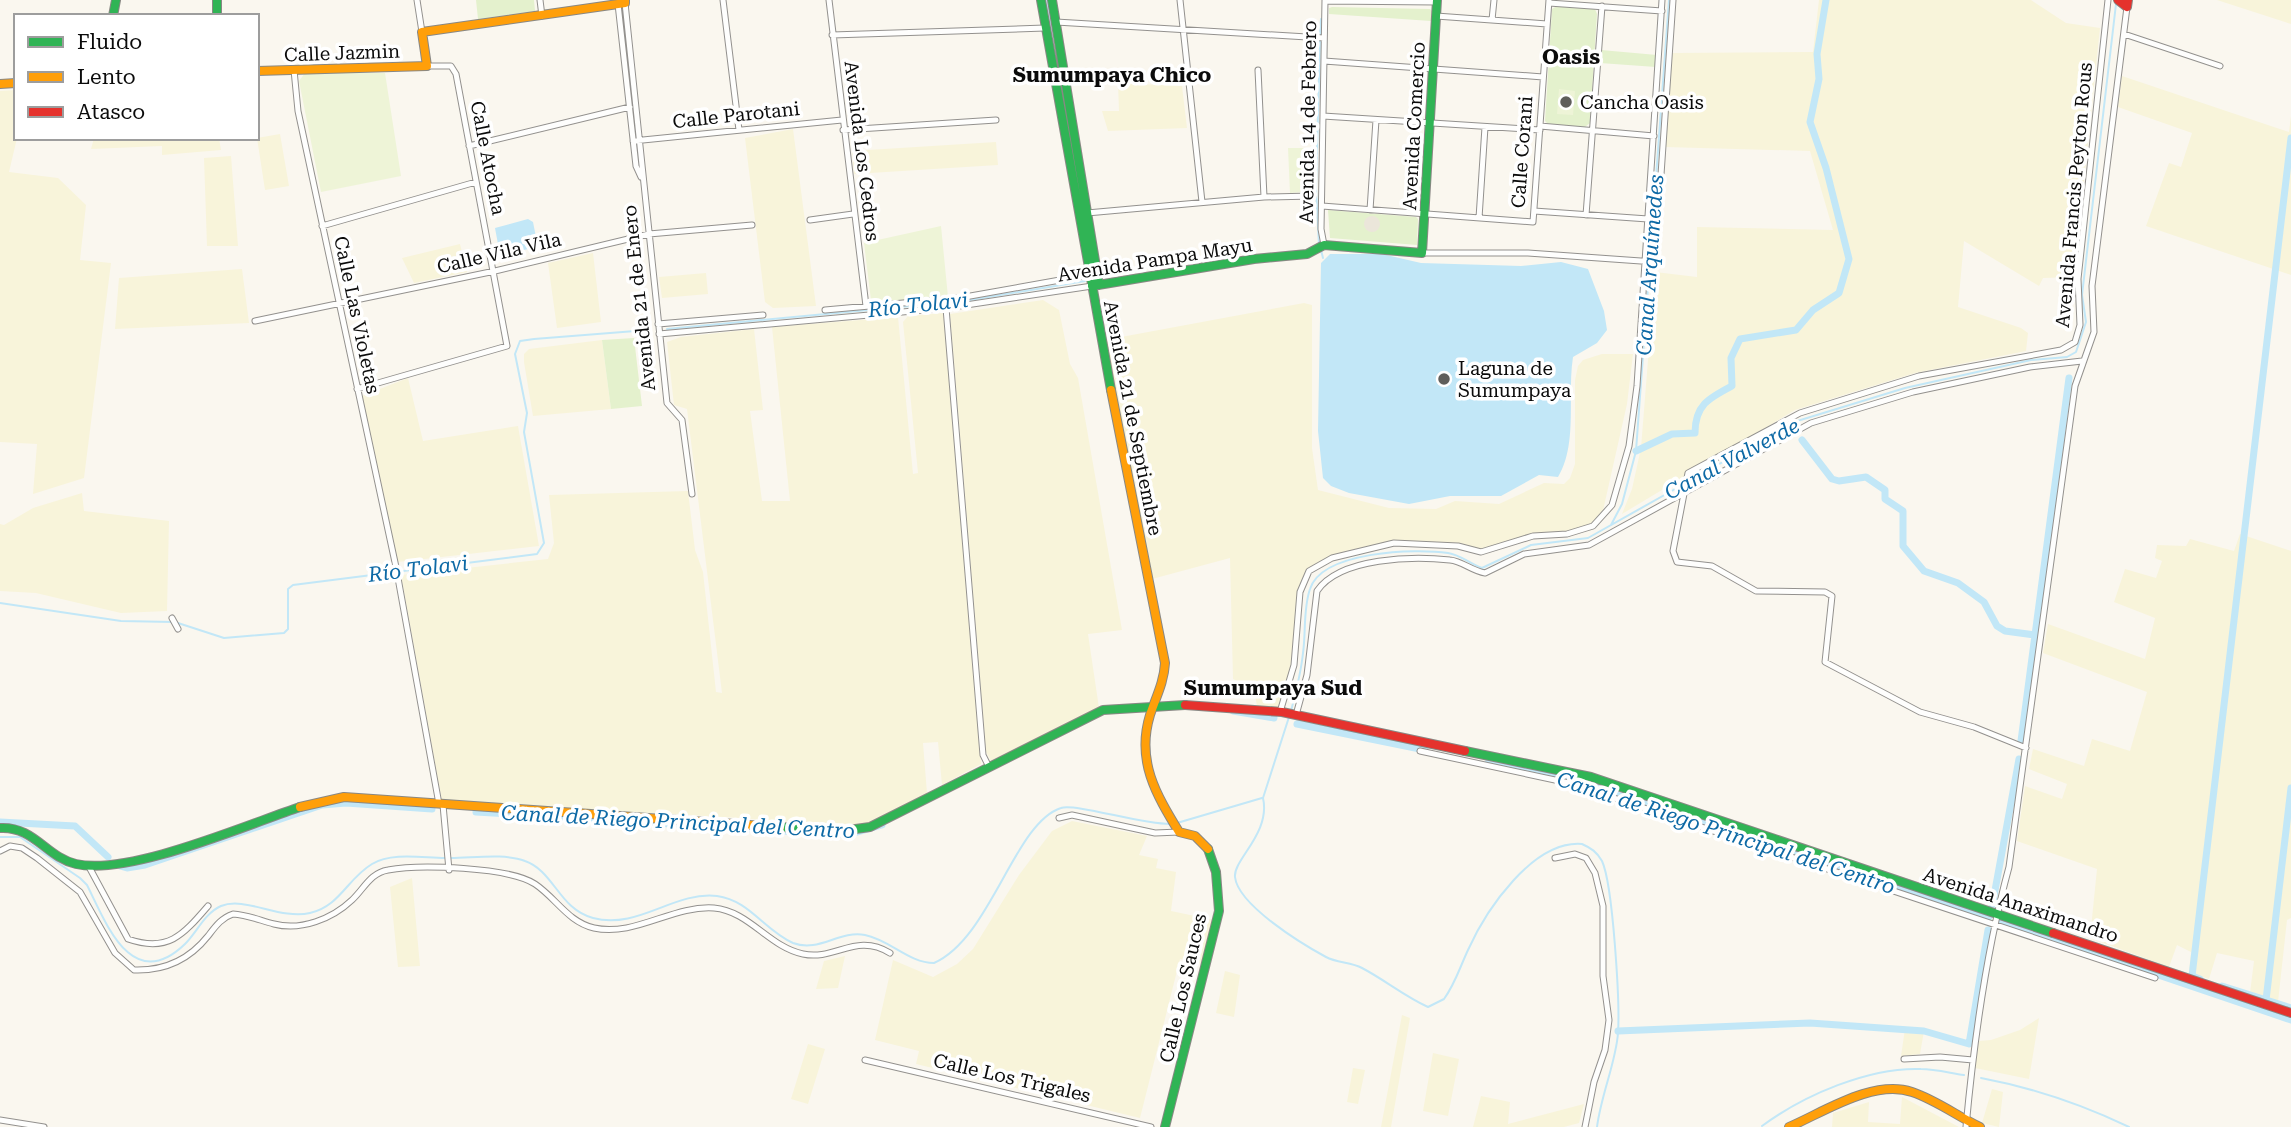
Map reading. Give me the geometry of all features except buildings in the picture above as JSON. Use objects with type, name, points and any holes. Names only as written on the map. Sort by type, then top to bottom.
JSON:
[{"type":"street","points":[[417,0],[427,66]]},
{"type":"street","points":[[540,0],[542,16]]},
{"type":"street","points":[[723,0],[739,130]]},
{"type":"street","name":"Avenida Los Cedros","points":[[829,0],[866,306]]},
{"type":"street","name":"Avenida 21 de Septiembre","points":[[1041,0],[1088,275],[1096,285]]},
{"type":"street","name":"Avenida 21 de Septiembre","points":[[1052,0],[1096,285],[1165,663],[1165,677],[1141,750],[1146,768],[1176,827]]},
{"type":"street","points":[[1180,0],[1202,202]]},
{"type":"street","points":[[1492,20],[1494,0]]},
{"type":"street","points":[[1649,261],[1648,219],[1662,0]]},
{"type":"street","points":[[1289,714],[1300,592],[1309,571],[1332,558],[1394,543],[1458,545],[1481,552],[1533,536],[1567,534],[1594,526],[1612,505],[1629,446],[1637,386],[1673,0]]},
{"type":"street","name":"Avenida Francis Peyton Rous","points":[[1685,486],[1688,473],[1800,413],[1919,376],[2068,347],[2075,342],[2080,326],[2077,291],[2108,0]]},
{"type":"street","points":[[1325,1],[1437,1]]},
{"type":"street","name":"Avenida 14 de Febrero","points":[[1324,245],[1324,61],[1321,37],[1325,1]]},
{"type":"street","name":"Avenida Comercio","points":[[1422,253],[1437,1]]},
{"type":"street","points":[[1549,1],[1662,11]]},
{"type":"street","name":"Calle Corani","points":[[1479,218],[1533,222],[1549,1]]},
{"type":"street","points":[[422,32],[621,2]]},
{"type":"street","name":"Avenida 21 de Enero","points":[[621,2],[644,165],[642,178],[667,403],[682,420],[692,494]]},
{"type":"street","name":"Avenida 21 de Enero","points":[[621,2],[635,166],[642,178]]},
{"type":"street","points":[[1966,1124],[1973,1060],[1997,912],[2009,867],[2074,386],[2094,332],[2092,286],[2124,34],[2123,2]]},
{"type":"street","points":[[1587,215],[1602,6]]},
{"type":"street","points":[[1436,16],[1547,24]]},
{"type":"street","points":[[1056,22],[1321,37]]},
{"type":"street","points":[[832,35],[1045,28]]},
{"type":"street","points":[[2124,34],[2220,66]]},
{"type":"street","points":[[1324,61],[1543,77]]},
{"type":"street","name":"Calle Jazmin","points":[[259,71],[427,66]]},
{"type":"street","name":"Calle Atocha","points":[[357,389],[507,346],[456,74],[451,66],[427,66]]},
{"type":"street","name":"Calle Las Violetas","points":[[294,70],[298,111],[396,569],[441,805],[448,867]]},
{"type":"street","points":[[1258,70],[1264,197]]},
{"type":"street","points":[[469,146],[637,106]]},
{"type":"street","points":[[1323,116],[1485,127],[1593,130],[1654,136]]},
{"type":"street","name":"Calle Parotani","points":[[633,141],[842,120]]},
{"type":"street","points":[[843,130],[996,120]]},
{"type":"street","points":[[1370,210],[1376,120]]},
{"type":"street","points":[[1322,206],[1479,218],[1485,127]]},
{"type":"street","points":[[322,226],[476,182]]},
{"type":"street","points":[[1087,213],[1264,197],[1313,196]]},
{"type":"street","points":[[1534,211],[1648,219]]},
{"type":"street","points":[[810,219],[853,214]]},
{"type":"street","name":"Calle Vila Vila","points":[[255,321],[495,271],[649,234],[752,225]]},
{"type":"street","name":"Avenida Pampa Mayu","points":[[659,334],[946,308],[1254,259],[1307,254],[1324,245],[1422,253],[1528,253],[1649,261]]},
{"type":"street","name":"Avenida Pampa Mayu","points":[[825,310],[959,299],[1088,275]]},
{"type":"street","points":[[946,308],[983,755],[988,765]]},
{"type":"street","points":[[658,324],[763,315]]},
{"type":"street","points":[[1289,714],[1307,675],[1317,591],[1336,575],[1356,567],[1404,557],[1449,559],[1485,573],[1524,555],[1589,545],[1685,486],[1811,423],[1913,392],[2030,368],[2082,361]]},
{"type":"street","points":[[1685,486],[1673,551],[1677,562],[1712,566],[1756,591],[1825,592],[1832,596],[1825,662],[1920,712],[1974,727],[2026,748]]},
{"type":"street","points":[[172,618],[177,628]]},
{"type":"street","name":"Avenida Anaximandro","points":[[88,865],[99,861],[130,864],[329,799],[344,797],[841,831],[870,827],[988,765],[1103,710],[1154,705],[1217,706],[1289,714],[1581,774],[1743,831],[1997,912],[2291,1013]]},
{"type":"street","name":"Avenida Anaximandro","points":[[1420,751],[1569,783],[2155,978]]},
{"type":"street","points":[[1059,818],[1072,815],[1155,832],[1176,827]]},
{"type":"street","points":[[0,828],[11,826],[24,829],[70,862],[88,865],[128,939],[148,946],[168,943],[190,928],[208,906]]},
{"type":"street","name":"Calle Los Sauces","points":[[1165,1127],[1219,911],[1216,872],[1208,847],[1195,836],[1176,827]]},
{"type":"street","points":[[0,851],[10,846],[22,849],[80,892],[115,953],[134,970],[161,968],[183,959],[220,921],[233,914],[256,916],[276,925],[312,923],[347,905],[370,879],[382,872],[448,867],[503,873],[526,879],[567,914],[595,928],[625,929],[711,908],[737,915],[774,941],[804,954],[866,944],[890,953]]},
{"type":"street","points":[[1555,858],[1574,854],[1586,858],[1595,873],[1602,906],[1602,966],[1608,1028],[1585,1127]]},
{"type":"street","points":[[1904,1059],[1940,1057],[1973,1060]]},
{"type":"street","name":"Calle Los Trigales","points":[[865,1060],[1151,1127]]},
{"type":"street","points":[[1789,1127],[1839,1105],[1895,1089],[1911,1092],[1966,1124],[1980,1127]]},
{"type":"street","points":[[0,1120],[44,1127]]},
{"type":"shaded area","points":[[1819,0],[2031,0],[2066,23],[2100,28],[2074,277],[2043,278],[2039,286],[1964,241],[1958,307],[2021,328],[2028,333],[2026,351],[1915,373],[1795,410],[1622,514],[1632,489],[1641,448],[1655,272],[1697,277],[1697,227],[1833,230],[1810,151],[1665,147],[1672,53],[1813,52]]},
{"type":"shaded area","points":[[2217,0],[2291,0],[2291,24]]},
{"type":"shaded area","points":[[2122,76],[2289,132],[2291,116],[2291,275],[2146,226],[2169,163],[2181,167],[2192,133],[2118,107]]},
{"type":"shaded area","points":[[1118,83],[1182,86],[1187,128],[1108,131],[1102,111],[1119,111]]},
{"type":"shaded area","points":[[14,90],[14,140],[17,140],[9,172],[58,178],[86,205],[80,260],[111,263],[84,478],[33,494],[37,444],[0,442],[0,91]]},
{"type":"shaded area","points":[[793,129],[816,306],[773,308],[765,302],[745,138]]},
{"type":"shaded area","points":[[280,134],[289,186],[265,190],[259,138]]},
{"type":"shaded area","points":[[93,140],[219,140],[221,150],[162,155],[162,146],[91,149]]},
{"type":"shaded area","points":[[996,142],[998,165],[854,174],[852,151]]},
{"type":"shaded area","points":[[231,156],[238,246],[207,246],[204,158]]},
{"type":"shaded area","points":[[1369,216],[1375,216],[1380,224],[1378,230],[1369,232],[1364,227],[1364,221]]},
{"type":"shaded area","points":[[460,244],[467,272],[414,283],[402,258]]},
{"type":"shaded area","points":[[593,253],[601,322],[557,328],[548,263]]},
{"type":"shaded area","points":[[242,269],[249,323],[115,329],[119,278]]},
{"type":"shaded area","points":[[706,273],[708,294],[662,298],[659,277]]},
{"type":"shaded area","points":[[1043,300],[1059,310],[1070,364],[1078,378],[1122,630],[1088,634],[1099,708],[991,761],[986,752],[950,314]]},
{"type":"shaded area","points":[[1304,303],[1312,305],[1312,448],[1318,490],[1389,508],[1436,509],[1455,501],[1499,504],[1544,483],[1564,484],[1570,478],[1575,464],[1575,380],[1578,366],[1583,360],[1602,354],[1633,354],[1627,404],[1602,515],[1593,523],[1567,532],[1533,533],[1481,550],[1458,543],[1392,541],[1355,549],[1310,567],[1299,593],[1286,705],[1280,710],[1257,706],[1254,689],[1233,679],[1230,558],[1152,579],[1105,340]]},
{"type":"shaded area","points":[[945,313],[981,764],[942,785],[938,742],[923,743],[927,793],[916,802],[864,826],[844,828],[742,818],[442,802],[401,575],[548,559],[554,543],[549,495],[688,491],[695,550],[703,572],[716,692],[722,693],[687,409],[674,405],[667,342],[681,337],[754,329],[763,410],[750,411],[762,501],[790,501],[772,327],[898,317],[913,474],[918,473],[903,322],[908,316]]},
{"type":"shaded area","points":[[602,340],[611,409],[533,416],[524,354],[529,349]]},
{"type":"shaded area","points":[[408,378],[423,441],[518,426],[539,546],[398,562],[359,397]]},
{"type":"shaded area","points":[[82,493],[84,511],[169,521],[167,611],[121,613],[36,593],[0,591],[0,524],[4,525],[33,508]]},
{"type":"shaded area","points":[[2240,534],[2291,551],[2291,918],[2287,920],[2278,1002],[2250,993],[2254,961],[2217,953],[2209,979],[2189,972],[2191,952],[2177,945],[2169,967],[2090,938],[2097,869],[2017,841],[2025,786],[2062,799],[2067,784],[2029,769],[2033,749],[2084,766],[2092,739],[2130,751],[2147,692],[2043,653],[2048,624],[2145,659],[2155,618],[2114,602],[2125,569],[2156,578],[2162,561],[2155,558],[2157,545],[2186,546],[2190,539],[2234,551]]},
{"type":"shaded area","points":[[1072,821],[1147,836],[1139,855],[1158,859],[1156,868],[1176,872],[1171,911],[1214,920],[1203,964],[1180,959],[1140,1118],[916,1064],[919,1051],[875,1040],[893,960],[933,977],[957,964],[973,949],[1019,875],[1052,831]]},
{"type":"shaded area","points":[[412,878],[420,966],[398,967],[390,887]]},
{"type":"shaded area","points":[[845,956],[838,988],[816,989],[824,961]]},
{"type":"shaded area","points":[[1225,971],[1240,975],[1234,1017],[1216,1013]]},
{"type":"shaded area","points":[[1402,1015],[1410,1018],[1391,1127],[1381,1127]]},
{"type":"shaded area","points":[[2039,1018],[2029,1079],[1975,1068],[1979,1041],[1991,1040],[2020,1030]]},
{"type":"shaded area","points":[[1905,1029],[1924,1031],[1920,1054],[1901,1056]]},
{"type":"shaded area","points":[[808,1044],[825,1049],[808,1104],[791,1099]]},
{"type":"shaded area","points":[[1433,1053],[1459,1059],[1448,1116],[1423,1111]]},
{"type":"shaded area","points":[[1353,1068],[1365,1070],[1358,1104],[1347,1102]]},
{"type":"shaded area","points":[[1992,1089],[2003,1092],[1999,1127],[1982,1123]]},
{"type":"shaded area","points":[[1481,1096],[1510,1102],[1508,1124],[1584,1104],[1579,1123],[1564,1127],[1473,1127]]},
{"type":"shaded area","points":[[1902,1097],[1959,1127],[1832,1127],[1833,1113],[1869,1102],[1868,1122],[1900,1124]]},
{"type":"green space","points":[[476,0],[534,0],[535,11],[478,19]]},
{"type":"green space","points":[[1557,6],[1595,9],[1597,14],[1590,123],[1585,127],[1548,124],[1545,121],[1552,9]]},
{"type":"green space","points":[[1329,8],[1432,11],[1431,21],[1329,14]]},
{"type":"green space","points":[[1601,50],[1657,55],[1656,67],[1600,63]]},
{"type":"green space","points":[[305,73],[385,73],[401,176],[321,192],[299,81]]},
{"type":"green space","name":"Cancha Oasis","points":[[1559,89],[1575,91],[1573,115],[1557,114]]},
{"type":"green space","points":[[1288,148],[1316,148],[1315,191],[1290,193]]},
{"type":"green space","points":[[1328,210],[1416,217],[1417,245],[1330,238]]},
{"type":"green space","points":[[941,226],[948,297],[879,303],[871,300],[864,243]]},
{"type":"green space","points":[[634,338],[642,406],[611,409],[602,340]]},
{"type":"water","points":[[528,219],[533,222],[538,247],[500,255],[495,228]]},
{"type":"water","name":"Laguna de Sumumpaya","points":[[1330,254],[1382,254],[1421,263],[1521,266],[1561,262],[1588,269],[1604,311],[1607,330],[1597,343],[1573,357],[1570,435],[1564,464],[1558,477],[1539,475],[1501,496],[1450,496],[1409,504],[1349,493],[1331,486],[1323,478],[1318,431],[1321,263]]},
{"type":"waterway","name":"Río Tolavi","points":[[1047,0],[1091,274]]},
{"type":"waterway","name":"Canal Arquímedes","points":[[1611,525],[1622,504],[1636,451],[1669,0]]},
{"type":"waterway","points":[[1636,451],[1672,434],[1695,433],[1701,409],[1717,394],[1732,386],[1731,358],[1740,339],[1796,330],[1813,310],[1839,293],[1849,259],[1826,168],[1810,122],[1819,79],[1817,54],[1826,0]]},
{"type":"waterway","name":"Canal Valverde","points":[[1689,481],[1794,422],[1905,388],[2031,360],[2067,357],[2076,352],[2086,322],[2082,295],[2116,4]]},
{"type":"waterway","points":[[1320,35],[1321,19]]},
{"type":"waterway","points":[[1319,245],[1316,188],[1320,41]]},
{"type":"waterway","points":[[2200,979],[2192,976],[2291,138]]},
{"type":"waterway","points":[[1321,250],[1323,258]]},
{"type":"waterway","name":"Río Tolavi","points":[[667,329],[964,301],[1085,281]]},
{"type":"waterway","name":"Río Tolavi","points":[[178,623],[224,638],[284,633],[288,629],[288,589],[293,585],[537,554],[544,543],[524,432],[527,413],[515,354],[520,341],[648,330]]},
{"type":"waterway","points":[[2021,741],[2069,378]]},
{"type":"waterway","points":[[1802,440],[1832,479],[1839,481],[1866,477],[1885,490],[1885,499],[1903,511],[1903,546],[1924,571],[1958,583],[1984,602],[1997,626],[2005,631],[2035,635]]},
{"type":"waterway","name":"Canal Valverde","points":[[1291,711],[1302,660],[1310,589],[1318,576],[1332,567],[1372,555],[1415,551],[1453,554],[1482,568],[1531,545],[1588,538],[1684,484]]},
{"type":"waterway","name":"Río Tolavi","points":[[0,603],[121,621],[173,622]]},
{"type":"waterway","name":"Canal de Riego Principal del Centro","points":[[1233,711],[1274,718]]},
{"type":"waterway","points":[[1289,717],[1263,798],[1262,823],[1236,870],[1235,877],[1239,888],[1259,911],[1302,943],[1330,959],[1362,968],[1428,1007],[1444,999],[1487,916],[1513,880],[1529,865],[1546,853],[1564,846],[1582,844],[1598,855],[1606,874],[1615,945],[1618,1033],[1597,1127]]},
{"type":"waterway","name":"Canal de Riego Principal del Centro","points":[[1297,724],[1425,750]]},
{"type":"waterway","points":[[1992,907],[2019,759]]},
{"type":"waterway","name":"Canal de Riego Principal del Centro","points":[[1488,763],[1578,782],[1989,917]]},
{"type":"waterway","points":[[2266,1000],[2291,788]]},
{"type":"waterway","points":[[1177,823],[1262,798]]},
{"type":"waterway","name":"Canal de Riego Principal del Centro","points":[[120,866],[127,868],[145,865],[322,805],[346,803],[432,809]]},
{"type":"waterway","points":[[451,858],[499,857],[525,861],[543,873],[572,907],[593,918],[625,919],[686,899],[717,896],[748,909],[793,943],[812,945],[856,934],[865,935],[883,941],[916,959],[934,963],[954,950],[971,930],[1029,835],[1044,818],[1061,808],[1069,807],[1171,824]]},
{"type":"waterway","name":"Canal de Riego Principal del Centro","points":[[476,812],[847,835],[882,825]]},
{"type":"waterway","name":"Canal de Riego Principal del Centro","points":[[0,822],[75,826],[108,857]]},
{"type":"waterway","points":[[0,837],[20,837],[80,878],[87,885],[112,934],[123,948],[136,958],[150,962],[166,958],[185,944],[206,918],[221,906],[241,904],[287,913],[310,913],[329,904],[363,870],[380,860],[398,857],[445,858]]},
{"type":"waterway","name":"Canal de Riego Principal del Centro","points":[[2002,922],[2291,1020]]},
{"type":"waterway","points":[[1618,1031],[1810,1023],[1924,1031],[1969,1044],[1988,930]]},
{"type":"waterway","points":[[2222,986],[2291,1008]]},
{"type":"waterway","points":[[1762,1126],[1817,1094],[1859,1078],[1921,1069],[1964,1075]]},
{"type":"waterway","points":[[1981,1078],[2057,1098],[2129,1127]]},
{"type":"traffic: fast","points":[[113,14],[116,0]]},
{"type":"traffic: fast","points":[[217,0],[217,14]]},
{"type":"traffic: fast","points":[[1041,0],[1111,390]]},
{"type":"traffic: fast","points":[[1052,0],[1099,285]]},
{"type":"traffic: fast","points":[[1092,286],[1254,259],[1307,254],[1324,245],[1422,253],[1437,0]]},
{"type":"traffic: fast","points":[[780,827],[841,831],[870,827],[1103,710],[1185,705]]},
{"type":"traffic: fast","points":[[1465,751],[1591,777],[2053,933]]},
{"type":"traffic: fast","points":[[0,828],[22,832],[56,855],[76,864],[99,866],[126,863],[188,847],[300,807]]},
{"type":"traffic: fast","points":[[1165,1127],[1219,911],[1216,872],[1208,849]]},
{"type":"traffic: slow","points":[[259,71],[427,66],[422,32],[625,3],[625,0]]},
{"type":"traffic: slow","points":[[0,84],[14,83]]},
{"type":"traffic: slow","points":[[1111,390],[1165,663],[1146,732],[1147,762],[1156,790],[1179,832],[1195,836],[1208,849]]},
{"type":"traffic: slow","points":[[300,807],[344,797],[780,827]]},
{"type":"traffic: slow","points":[[1789,1127],[1865,1093],[1897,1089],[1921,1095],[1980,1127]]},
{"type":"traffic: jam","points":[[2118,0],[2127,7],[2128,0]]},
{"type":"traffic: jam","points":[[1185,705],[1282,712],[1465,751]]},
{"type":"traffic: jam","points":[[2053,933],[2291,1013]]},
{"type":"place","name":"Cancha Oasis","points":[[1566,102]]},
{"type":"place","name":"Laguna de Sumumpaya","points":[[1444,379]]},
{"type":"district","name":"Oasis","points":[[1571,57]]},
{"type":"district","name":"Sumumpaya Chico","points":[[1112,75]]},
{"type":"district","name":"Sumumpaya Sud","points":[[1273,688]]}]
